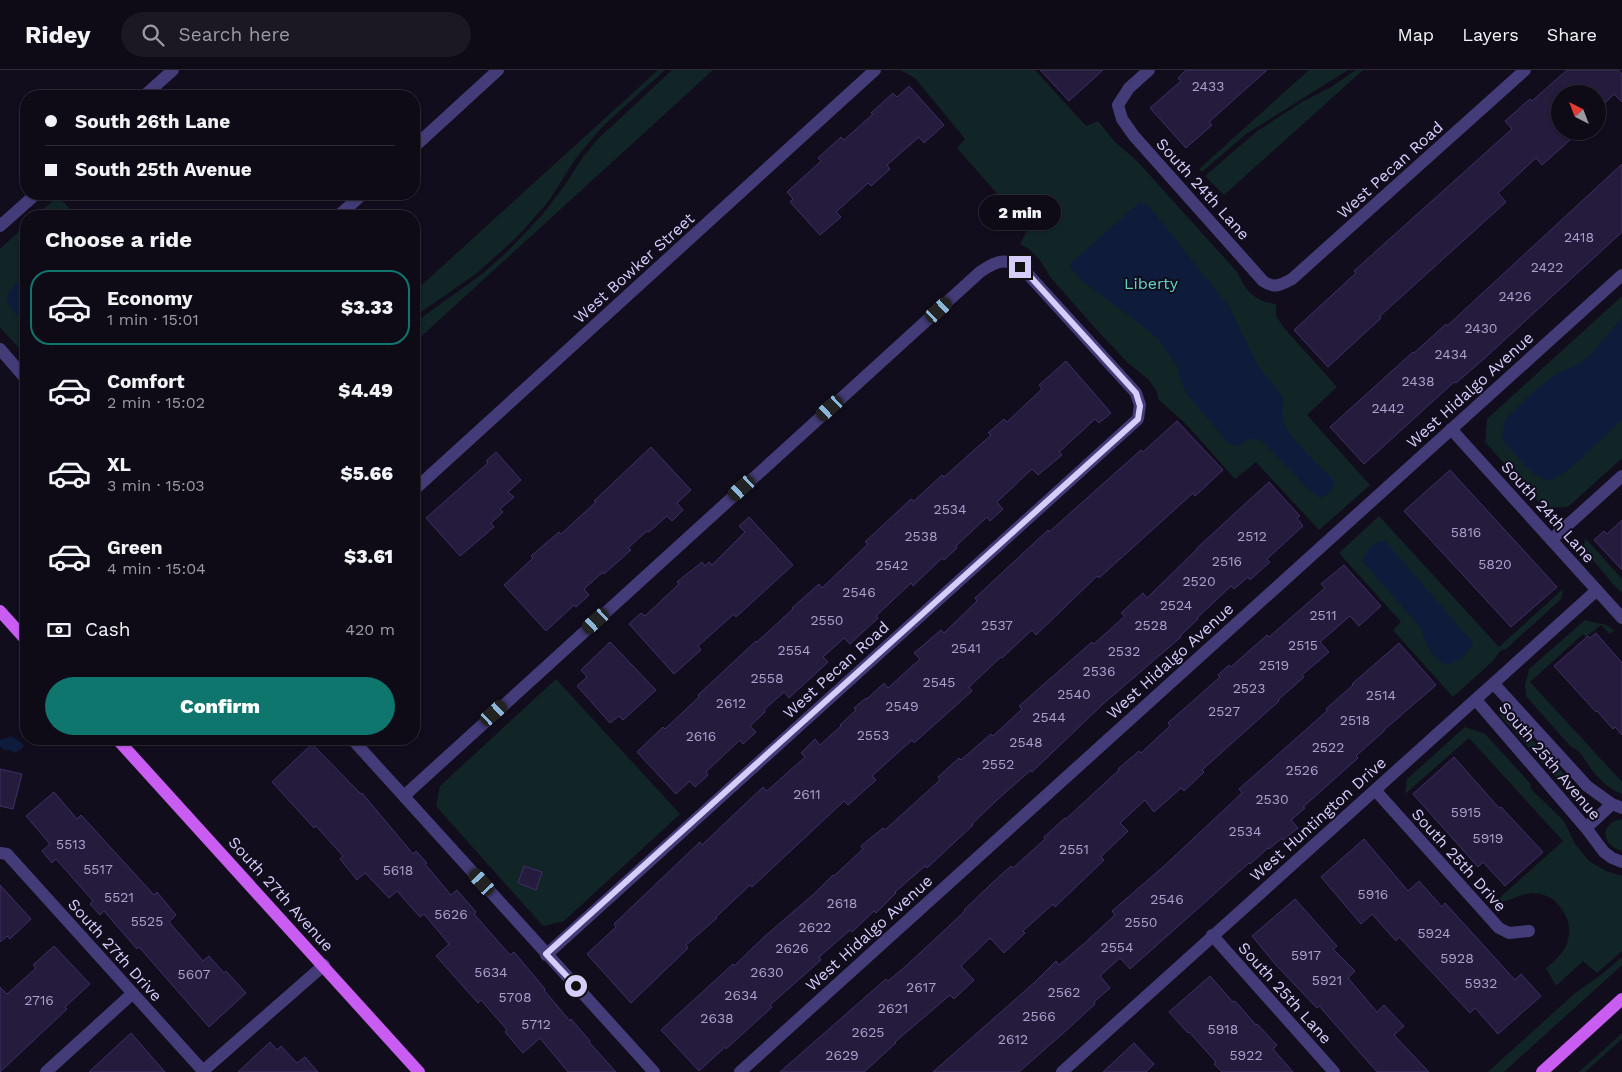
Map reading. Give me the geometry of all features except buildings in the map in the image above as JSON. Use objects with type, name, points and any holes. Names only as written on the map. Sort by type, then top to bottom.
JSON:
[{"type":"main road","points":[[0,611],[20,633]]},
{"type":"main road","name":"South 27th Avenue","points":[[122,745],[419,1072]]},
{"type":"main road","points":[[1542,1072],[1622,999]]},
{"type":"street","points":[[151,90],[173,70]]},
{"type":"street","points":[[420,142],[498,70]]},
{"type":"street","name":"West Bowker Street","points":[[420,485],[875,70]]},
{"type":"street","name":"South 24th Lane","points":[[1149,70],[1129,88],[1118,105],[1122,119],[1134,136],[1263,281],[1273,286]]},
{"type":"street","name":"West Pecan Road","points":[[1273,286],[1282,285],[1292,279],[1525,70]]},
{"type":"street","points":[[0,226],[29,200]]},
{"type":"street","points":[[345,210],[356,200]]},
{"type":"street","name":"West Pecan Road","points":[[404,796],[980,272],[990,265],[1003,261],[1014,264],[1026,272],[1136,393],[1140,406],[1138,419],[546,954]]},
{"type":"street","name":"West Hidalgo Avenue","points":[[740,1072],[1622,275]]},
{"type":"street","points":[[0,349],[20,372]]},
{"type":"street","name":"South 24th Lane","points":[[1451,429],[1622,618]]},
{"type":"street","points":[[1551,540],[1622,476]]},
{"type":"street","name":"West Huntington Drive","points":[[1062,1072],[1597,590]]},
{"type":"street","name":"South 25th Avenue","points":[[1494,684],[1587,786],[1617,806]]},
{"type":"street","name":"South 25th Avenue","points":[[1476,700],[1586,828],[1604,852],[1622,862]]},
{"type":"street","points":[[357,745],[654,1072]]},
{"type":"street","name":"South 25th Drive","points":[[1374,790],[1499,928],[1509,933],[1529,931]]},
{"type":"street","points":[[1586,828],[1617,806]]},
{"type":"street","name":"South 27th Drive","points":[[0,853],[7,854],[204,1072]]},
{"type":"street","name":"South 25th Lane","points":[[1212,935],[1334,1072]]},
{"type":"street","points":[[204,1072],[324,965]]},
{"type":"street","points":[[46,1072],[133,993]]},
{"type":"green space","points":[[658,70],[665,70],[602,127],[576,158],[548,202],[517,237],[477,273],[420,313],[420,287]]},
{"type":"green space","points":[[672,70],[713,70],[420,338],[420,319],[481,275],[508,251],[543,214],[598,139]]},
{"type":"green space","name":"Liberty","points":[[900,70],[1035,70],[1086,126],[1098,121],[1114,141],[1137,161],[1238,273],[1248,290],[1263,301],[1276,304],[1276,316],[1284,328],[1337,387],[1307,415],[1370,485],[1319,530],[1256,462],[1235,479],[1186,424],[1158,399],[1157,392],[1149,380],[1127,362],[1096,329],[1051,278],[1039,259],[1029,249],[1020,244],[1028,229],[957,148],[965,139],[915,78]]},
{"type":"green space","points":[[1309,70],[1348,70],[1246,134],[1202,172],[1199,169]]},
{"type":"green space","points":[[1356,70],[1363,70],[1224,195],[1205,176],[1256,132]]},
{"type":"green space","points":[[54,200],[62,200],[71,210],[43,210]]},
{"type":"green space","points":[[20,231],[20,349],[0,327],[0,249]]},
{"type":"green space","points":[[1622,296],[1622,458],[1568,507],[1544,508],[1485,442],[1487,419]]},
{"type":"green space","points":[[1379,516],[1499,647],[1563,589],[1561,599],[1506,649],[1500,651],[1493,661],[1453,697],[1393,630],[1401,622],[1339,553]]},
{"type":"green space","points":[[1586,539],[1622,579],[1622,593],[1582,550]]},
{"type":"green space","points":[[1585,620],[1606,625],[1614,630],[1610,634],[1601,625],[1586,637],[1583,634],[1530,682],[1622,782],[1622,794],[1612,789],[1600,779],[1580,752],[1571,747],[1526,696],[1525,685],[1529,669]]},
{"type":"green space","points":[[556,679],[680,814],[564,921],[543,926],[436,806],[440,786]]},
{"type":"green space","points":[[1501,711],[1506,711],[1589,801],[1588,806],[1583,807],[1500,716]]},
{"type":"green space","points":[[1465,727],[1485,734],[1530,783],[1531,789],[1564,821],[1575,844],[1589,861],[1606,871],[1622,876],[1622,951],[1597,973],[1583,961],[1556,986],[1546,968],[1564,950],[1569,935],[1567,919],[1557,903],[1551,898],[1532,893],[1507,901],[1496,901],[1563,841],[1469,738],[1405,794],[1407,779]]},
{"type":"green space","points":[[1622,819],[1622,851],[1610,844],[1607,839],[1606,829],[1615,821]]},
{"type":"green space","points":[[1622,957],[1622,965],[1504,1072],[1488,1072],[1574,994]]},
{"type":"green space","points":[[1622,1033],[1622,1039],[1585,1072],[1579,1072]]},
{"type":"water","points":[[1140,202],[1149,206],[1230,308],[1258,366],[1283,397],[1283,418],[1288,431],[1335,481],[1332,489],[1326,495],[1320,498],[1310,491],[1261,440],[1249,439],[1238,446],[1229,444],[1187,394],[1181,382],[1177,365],[1159,340],[1082,281],[1070,267],[1072,262]]},
{"type":"water","points":[[20,280],[20,318],[8,304],[8,294]]},
{"type":"water","points":[[1622,318],[1622,419],[1586,455],[1564,473],[1547,480],[1541,478],[1522,462],[1502,438],[1505,420],[1532,393],[1558,373],[1579,364],[1589,356]]},
{"type":"water","points":[[1382,541],[1386,542],[1469,638],[1473,645],[1462,658],[1449,665],[1440,662],[1427,645],[1421,628],[1363,562],[1370,548]]},
{"type":"water","points":[[12,736],[20,742],[20,745],[23,745],[23,748],[15,753],[10,750],[4,750],[0,746],[0,740]]},
{"type":"route","points":[[576,986],[546,954],[1138,419],[1140,406],[1136,393],[1020,267]]}]
